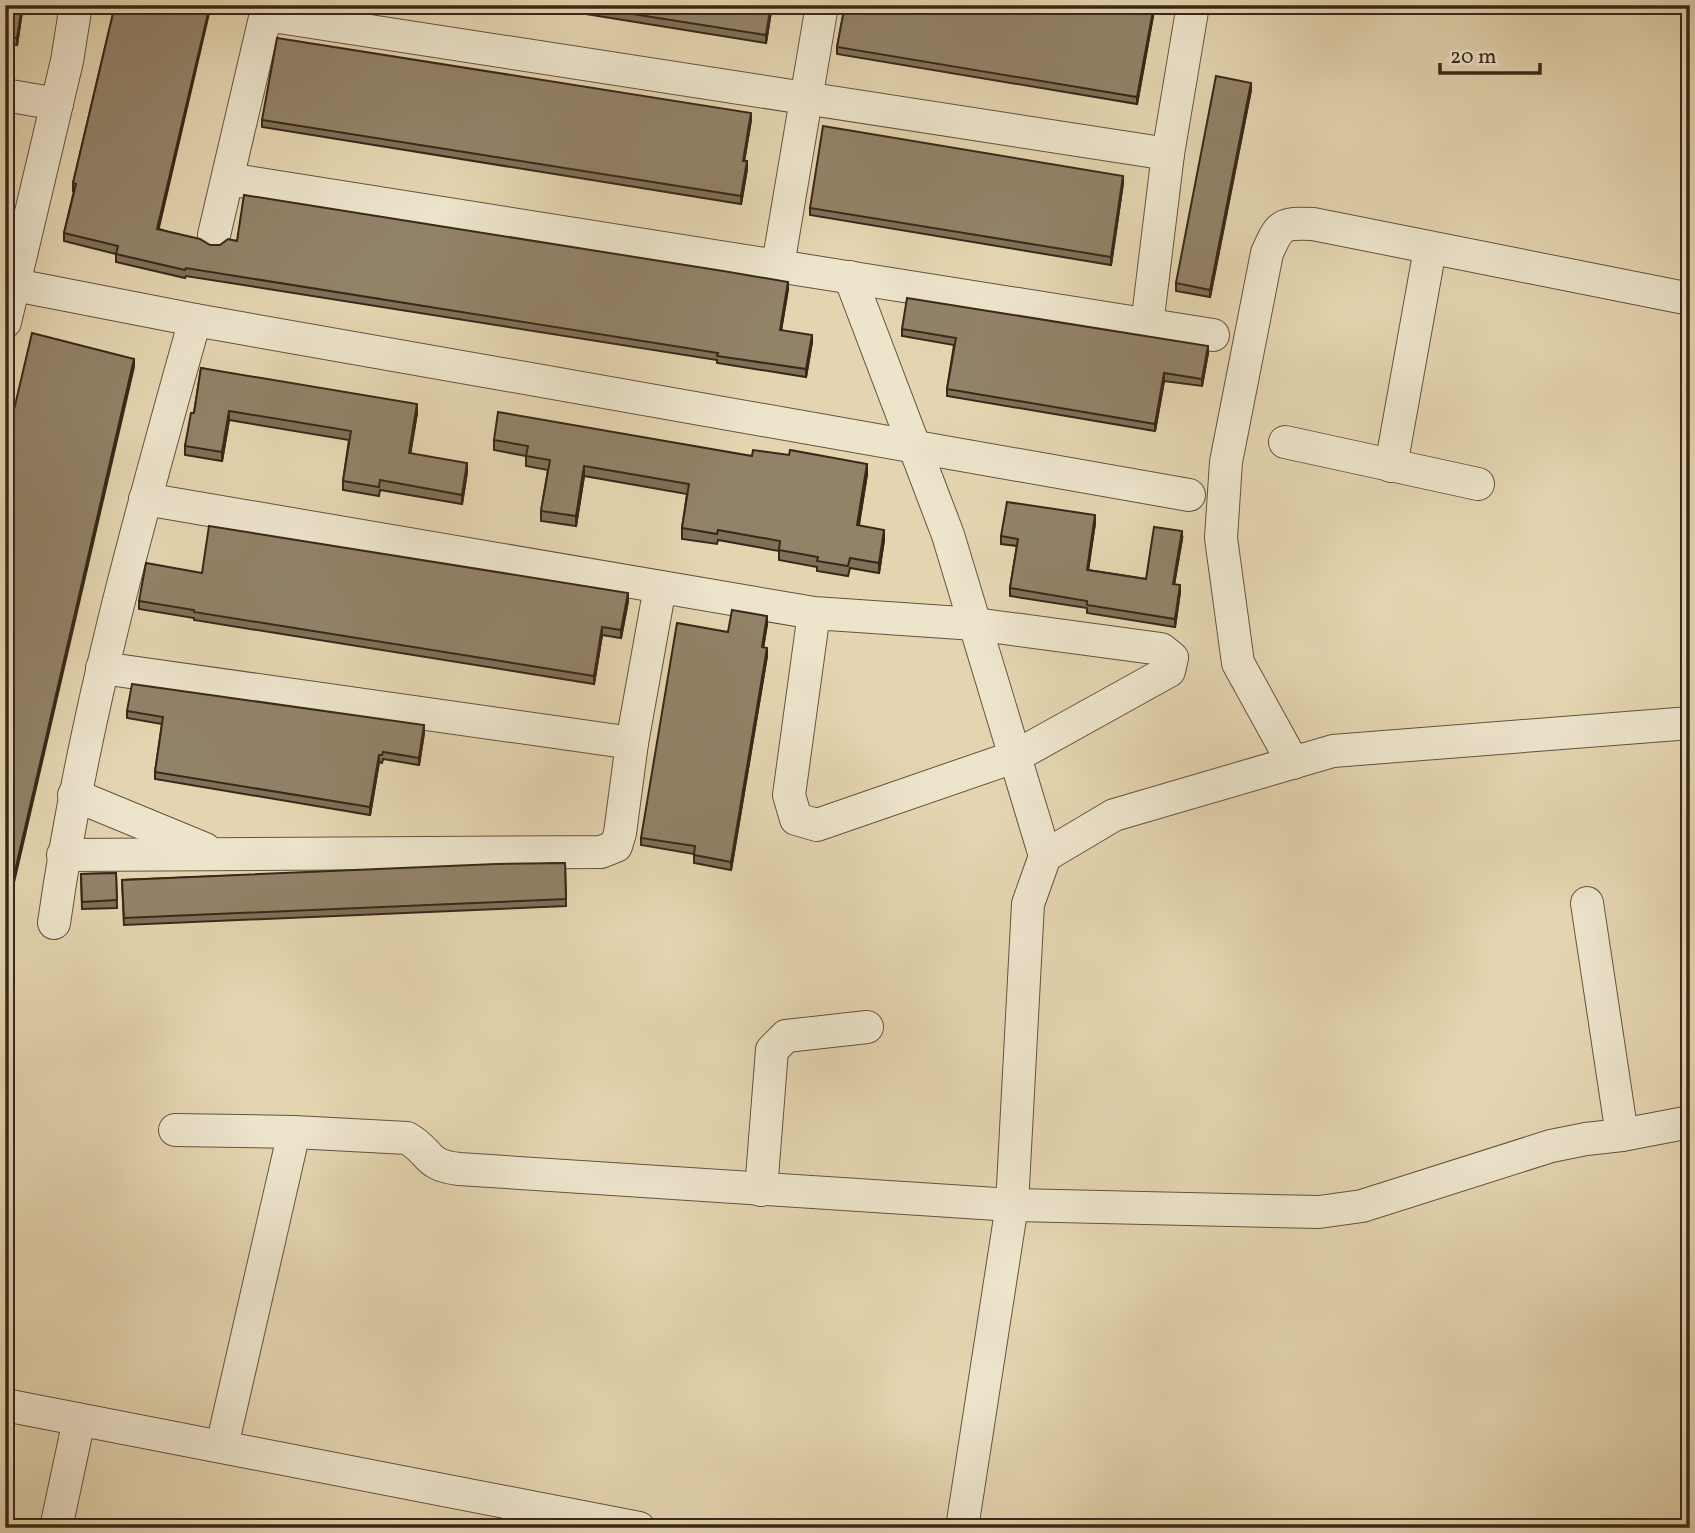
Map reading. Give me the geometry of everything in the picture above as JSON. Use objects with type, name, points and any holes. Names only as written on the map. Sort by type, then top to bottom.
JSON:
[{"type":"street","points":[[5,322],[10,284],[67,61],[76,5]]},
{"type":"street","points":[[778,265],[822,5]]},
{"type":"street","points":[[1147,325],[1168,154],[1193,5]]},
{"type":"street","points":[[214,234],[267,10],[1168,154]]},
{"type":"street","points":[[5,95],[57,104]]},
{"type":"street","points":[[228,179],[1213,335]]},
{"type":"street","points":[[1311,758],[1238,663],[1221,538],[1226,462],[1267,253],[1279,230],[1301,223],[1690,299]]},
{"type":"street","points":[[1391,466],[1430,249]]},
{"type":"street","points":[[850,277],[948,535],[1045,856],[1028,905],[1012,1205],[961,1528]]},
{"type":"street","points":[[10,284],[195,320],[1189,495]]},
{"type":"street","points":[[54,923],[74,794],[102,668],[195,320]]},
{"type":"street","points":[[1285,442],[1478,484]]},
{"type":"street","points":[[145,499],[814,613],[975,624],[1161,649],[1172,658],[1169,671],[1014,757],[817,825],[796,819],[789,795],[814,613]]},
{"type":"street","points":[[63,855],[601,852],[616,846],[660,587]]},
{"type":"street","points":[[102,668],[632,743]]},
{"type":"street","points":[[1045,856],[1114,815],[1311,758],[1690,723]]},
{"type":"street","points":[[74,794],[217,853]]},
{"type":"street","points":[[1587,903],[1622,1135]]},
{"type":"street","points":[[761,1191],[772,1050],[786,1036],[867,1027]]},
{"type":"street","points":[[175,1130],[294,1132],[407,1138],[415,1142],[432,1162],[444,1168],[761,1191],[1012,1205],[1319,1212],[1362,1206],[1551,1146],[1690,1122]]},
{"type":"street","points":[[222,1446],[294,1132]]},
{"type":"street","points":[[5,1405],[639,1528]]},
{"type":"street","points":[[55,1528],[79,1420]]},
{"type":"building","points":[[5,5],[22,5],[17,38],[5,36]]},
{"type":"building","points":[[115,5],[210,5],[157,229],[200,239],[210,245],[220,245],[228,239],[237,241],[244,195],[788,282],[780,330],[812,335],[806,369],[186,268],[185,270],[116,254],[118,246],[64,233],[76,184],[73,183]]},
{"type":"building","points":[[576,5],[771,5],[766,35]]},
{"type":"building","points":[[845,5],[1154,5],[1137,97],[837,47]]},
{"type":"building","points":[[277,38],[751,113],[743,161],[747,161],[741,196],[262,120]]},
{"type":"building","points":[[1216,76],[1251,83],[1210,290],[1176,283]]},
{"type":"building","points":[[823,126],[1123,176],[1111,257],[810,208]]},
{"type":"building","points":[[907,298],[1208,346],[1202,379],[1164,373],[1155,424],[947,389],[956,338],[902,329]]},
{"type":"building","points":[[32,333],[134,359],[5,914],[5,448]]},
{"type":"building","points":[[201,368],[417,404],[409,453],[467,463],[462,495],[380,480],[379,487],[343,481],[351,431],[229,411],[222,452],[185,446],[191,413],[194,413]]},
{"type":"building","points":[[498,412],[752,456],[753,450],[789,455],[790,450],[867,464],[857,525],[884,530],[879,563],[850,558],[848,566],[817,561],[818,557],[779,550],[780,541],[718,530],[717,534],[682,528],[689,484],[584,466],[576,516],[541,511],[550,460],[526,456],[528,446],[494,440]]},
{"type":"building","points":[[1007,502],[1095,515],[1087,570],[1146,579],[1154,527],[1182,531],[1173,584],[1180,585],[1175,619],[1087,605],[1087,601],[1010,588],[1018,539],[1001,536]]},
{"type":"building","points":[[209,526],[628,593],[621,630],[602,627],[594,676],[139,601],[146,563],[202,573]]},
{"type":"building","points":[[732,610],[767,616],[762,647],[767,648],[731,862],[694,855],[695,846],[641,838],[677,623],[728,632]]},
{"type":"building","points":[[132,684],[424,725],[419,758],[383,752],[379,755],[370,807],[155,772],[163,717],[127,711]]},
{"type":"building","points":[[565,863],[566,899],[124,918],[122,880]]},
{"type":"building","points":[[116,873],[117,900],[82,902],[81,874]]}]
